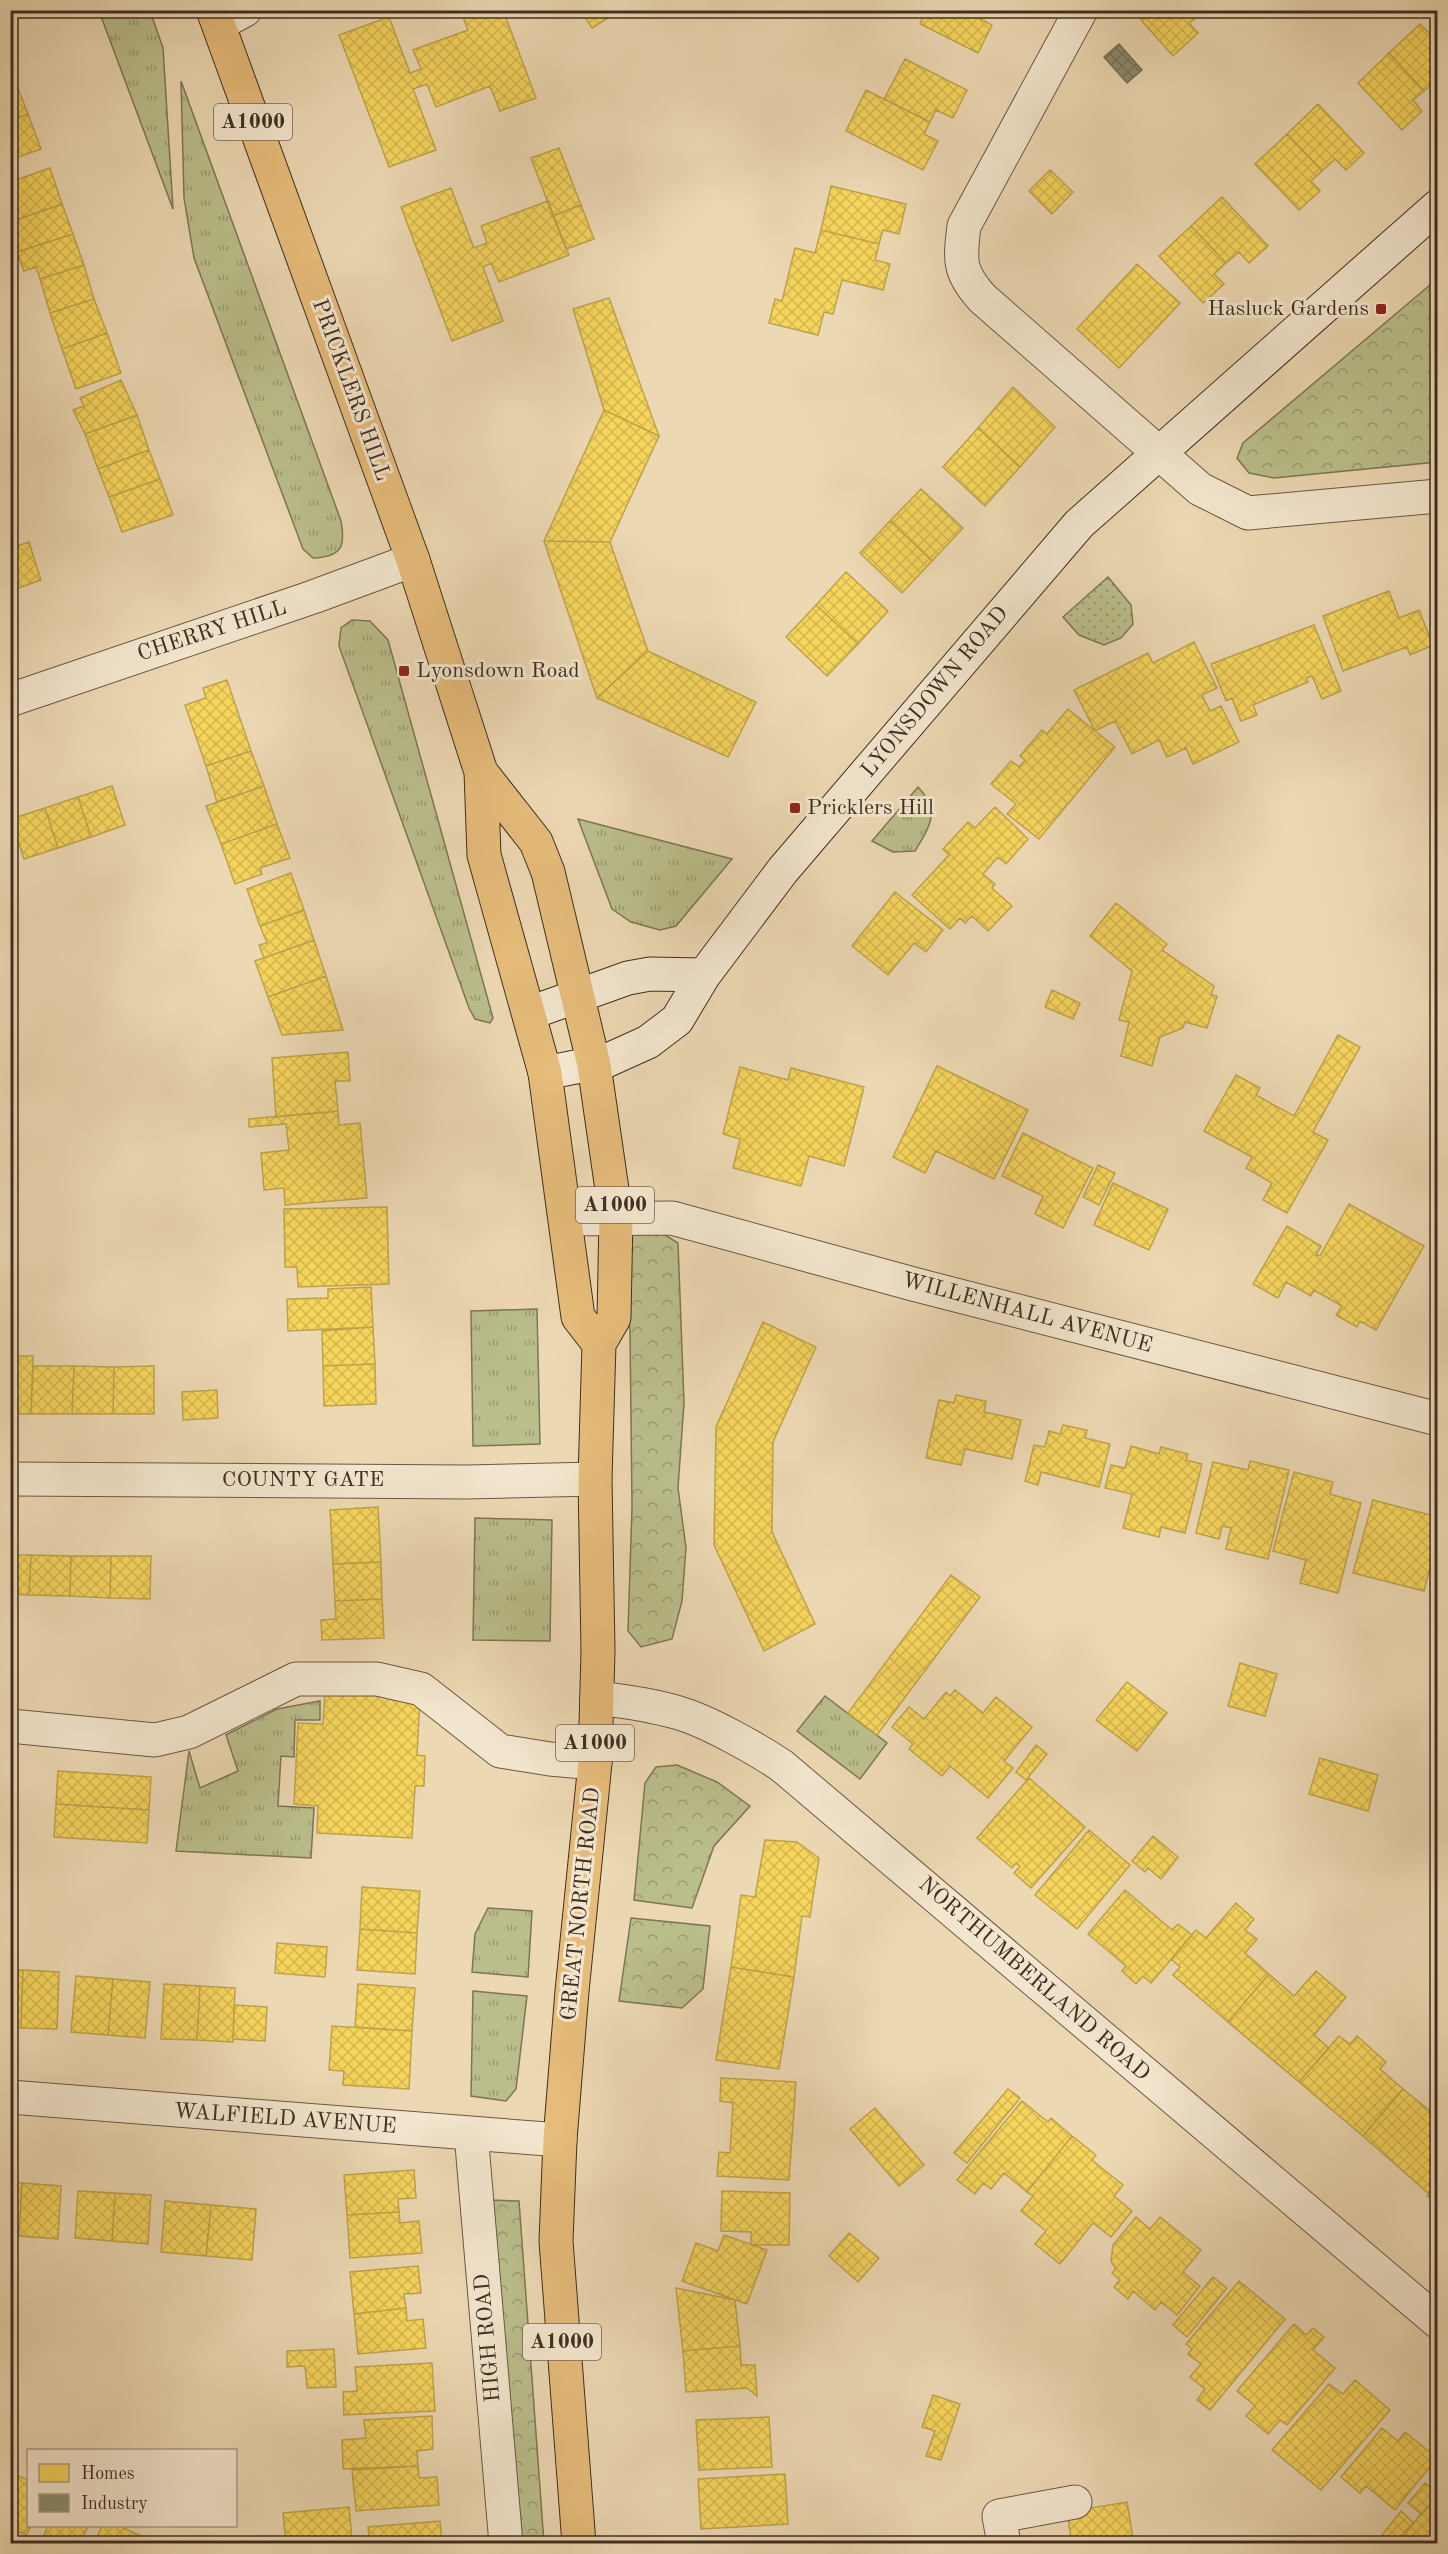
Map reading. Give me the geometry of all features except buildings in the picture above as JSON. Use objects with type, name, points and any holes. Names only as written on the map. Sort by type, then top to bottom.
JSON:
[{"type":"main road","name":"PRICKLERS HILL","points":[[226,15],[413,560],[481,772],[484,855],[530,1013]]},
{"type":"main road","name":"PRICKLERS HILL","points":[[481,772],[538,848],[548,872],[576,998]]},
{"type":"main road","name":"GREAT NORTH ROAD","points":[[560,2140],[595,1763],[597,1698],[595,1479],[599,1344],[614,1317],[616,1216],[594,1065],[576,998]]},
{"type":"main road","name":"A1000","points":[[530,1013],[544,1074],[578,1317],[599,1344]]},
{"type":"main road","name":"A1000","points":[[560,2140],[556,2241],[579,2544]]},
{"type":"street","points":[[1081,10],[964,226],[960,256],[966,280],[982,298],[1200,489],[1248,513],[1437,496]]},
{"type":"street","name":"LYONSDOWN ROAD","points":[[544,1074],[594,1065],[648,1042],[677,1020],[704,975],[783,870],[1079,524],[1158,451],[1437,206]]},
{"type":"street","name":"CHERRY HILL","points":[[10,700],[313,597],[413,560]]},
{"type":"street","points":[[530,1013],[628,978],[650,974],[704,975]]},
{"type":"street","name":"WILLENHALL AVENUE","points":[[566,1219],[616,1216],[672,1218],[913,1284],[1437,1419]]},
{"type":"street","name":"COUNTY GATE","points":[[10,1479],[478,1482],[595,1479]]},
{"type":"street","points":[[10,1726],[155,1740],[189,1732],[296,1679],[377,1679],[421,1689],[500,1751],[550,1760],[595,1763]]},
{"type":"street","name":"NORTHUMBERLAND ROAD","points":[[597,1698],[636,1702],[681,1713],[782,1766],[1437,2322]]},
{"type":"street","name":"WALFIELD AVENUE","points":[[10,2097],[560,2140]]},
{"type":"street","name":"HIGH ROAD","points":[[471,2133],[506,2544]]},
{"type":"street","points":[[1004,2544],[999,2516],[1075,2502]]},
{"type":"green space","points":[[99,11],[150,11],[163,48],[173,209]]},
{"type":"green space","points":[[181,81],[341,521],[342,544],[335,553],[330,555],[313,558],[303,549],[194,258],[184,198]]},
{"type":"green space","points":[[1437,279],[1437,462],[1274,478],[1249,473],[1237,458],[1243,443]]},
{"type":"green space","points":[[1108,577],[1131,605],[1133,624],[1121,638],[1104,645],[1079,635],[1063,617]]},
{"type":"green space","points":[[352,620],[370,621],[388,640],[493,1018],[490,1023],[475,1019],[469,1008],[339,646],[341,628]]},
{"type":"green space","points":[[918,787],[929,804],[931,819],[915,851],[893,852],[872,841]]},
{"type":"green space","points":[[578,819],[732,859],[676,926],[660,930],[631,922],[612,909]]},
{"type":"green space","points":[[657,1230],[678,1243],[684,1403],[678,1488],[686,1548],[682,1601],[672,1639],[641,1647],[628,1631],[632,1507],[630,1331],[622,1260],[632,1233]]},
{"type":"green space","points":[[537,1309],[540,1444],[473,1446],[471,1311]]},
{"type":"green space","points":[[475,1518],[552,1520],[550,1641],[473,1640]]},
{"type":"green space","points":[[825,1696],[887,1743],[860,1779],[797,1731]]},
{"type":"green space","points":[[320,1701],[320,1720],[295,1720],[294,1757],[281,1756],[278,1806],[314,1808],[311,1858],[176,1851],[189,1751],[200,1788],[238,1771],[226,1735],[277,1709]]},
{"type":"green space","points":[[677,1765],[717,1782],[750,1806],[714,1846],[692,1908],[634,1900],[645,1783],[656,1767]]},
{"type":"green space","points":[[488,1908],[532,1911],[528,1977],[472,1972],[475,1934]]},
{"type":"green space","points":[[631,1918],[710,1926],[703,1989],[682,2008],[619,2001]]},
{"type":"green space","points":[[473,1991],[527,1996],[516,2089],[506,2101],[471,2096]]},
{"type":"green space","points":[[489,2200],[519,2201],[544,2543],[518,2543]]},
{"type":"place","name":"Hasluck Gardens","points":[[1381,309]]},
{"type":"place","name":"Lyonsdown Road","points":[[404,671]]},
{"type":"place","name":"Pricklers Hill","points":[[795,808]]}]
